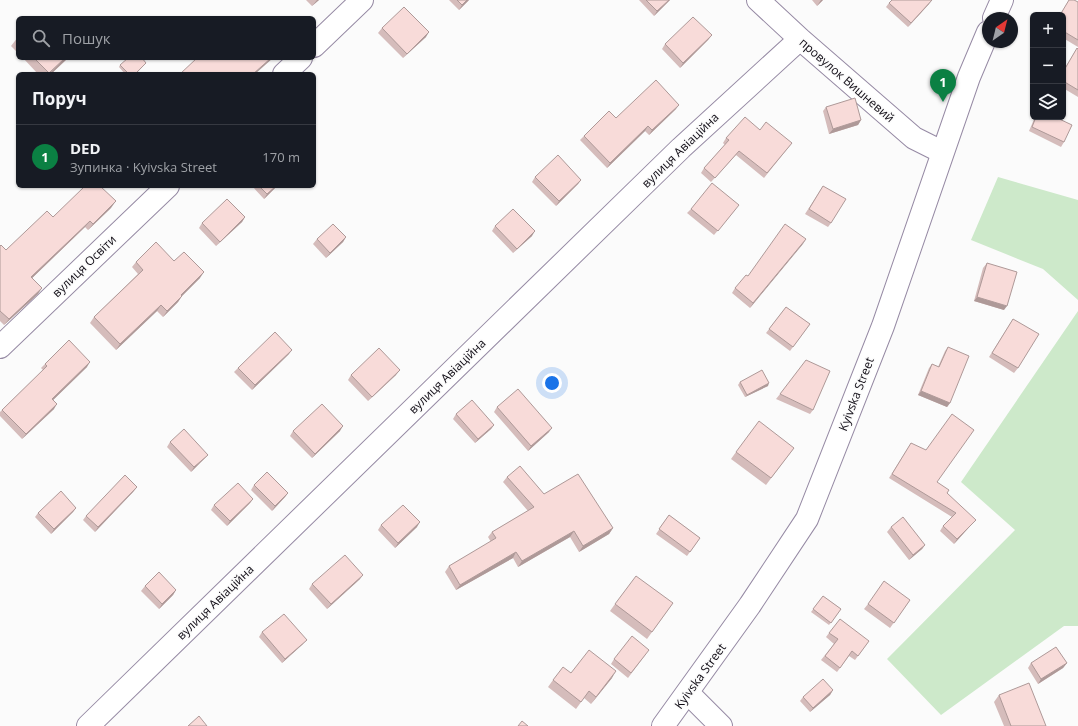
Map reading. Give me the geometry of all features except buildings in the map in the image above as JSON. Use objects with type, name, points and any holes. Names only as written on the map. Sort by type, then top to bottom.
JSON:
[{"type":"street","points":[[316,44],[362,0]]},
{"type":"street","name":"провулок Вишневий","points":[[758,0],[800,39],[914,138],[942,152]]},
{"type":"street","points":[[997,12],[1002,0]]},
{"type":"street","name":"вулиця Авіаційна","points":[[97,723],[670,159],[800,39]]},
{"type":"street","name":"Kyivska Street","points":[[663,726],[750,605],[807,519],[883,326],[942,152],[969,77],[982,46]]},
{"type":"street","points":[[286,72],[299,60]]},
{"type":"street","name":"вулиця Освіти","points":[[0,347],[166,188]]},
{"type":"street","points":[[688,693],[721,726]]},
{"type":"green space","points":[[998,177],[1078,200],[1078,300],[1043,269],[971,240]]},
{"type":"green space","points":[[1078,311],[1078,626],[1064,626],[941,715],[887,659],[1015,530],[961,482]]},
{"type":"place","name":"DED","points":[[943,102]]}]
